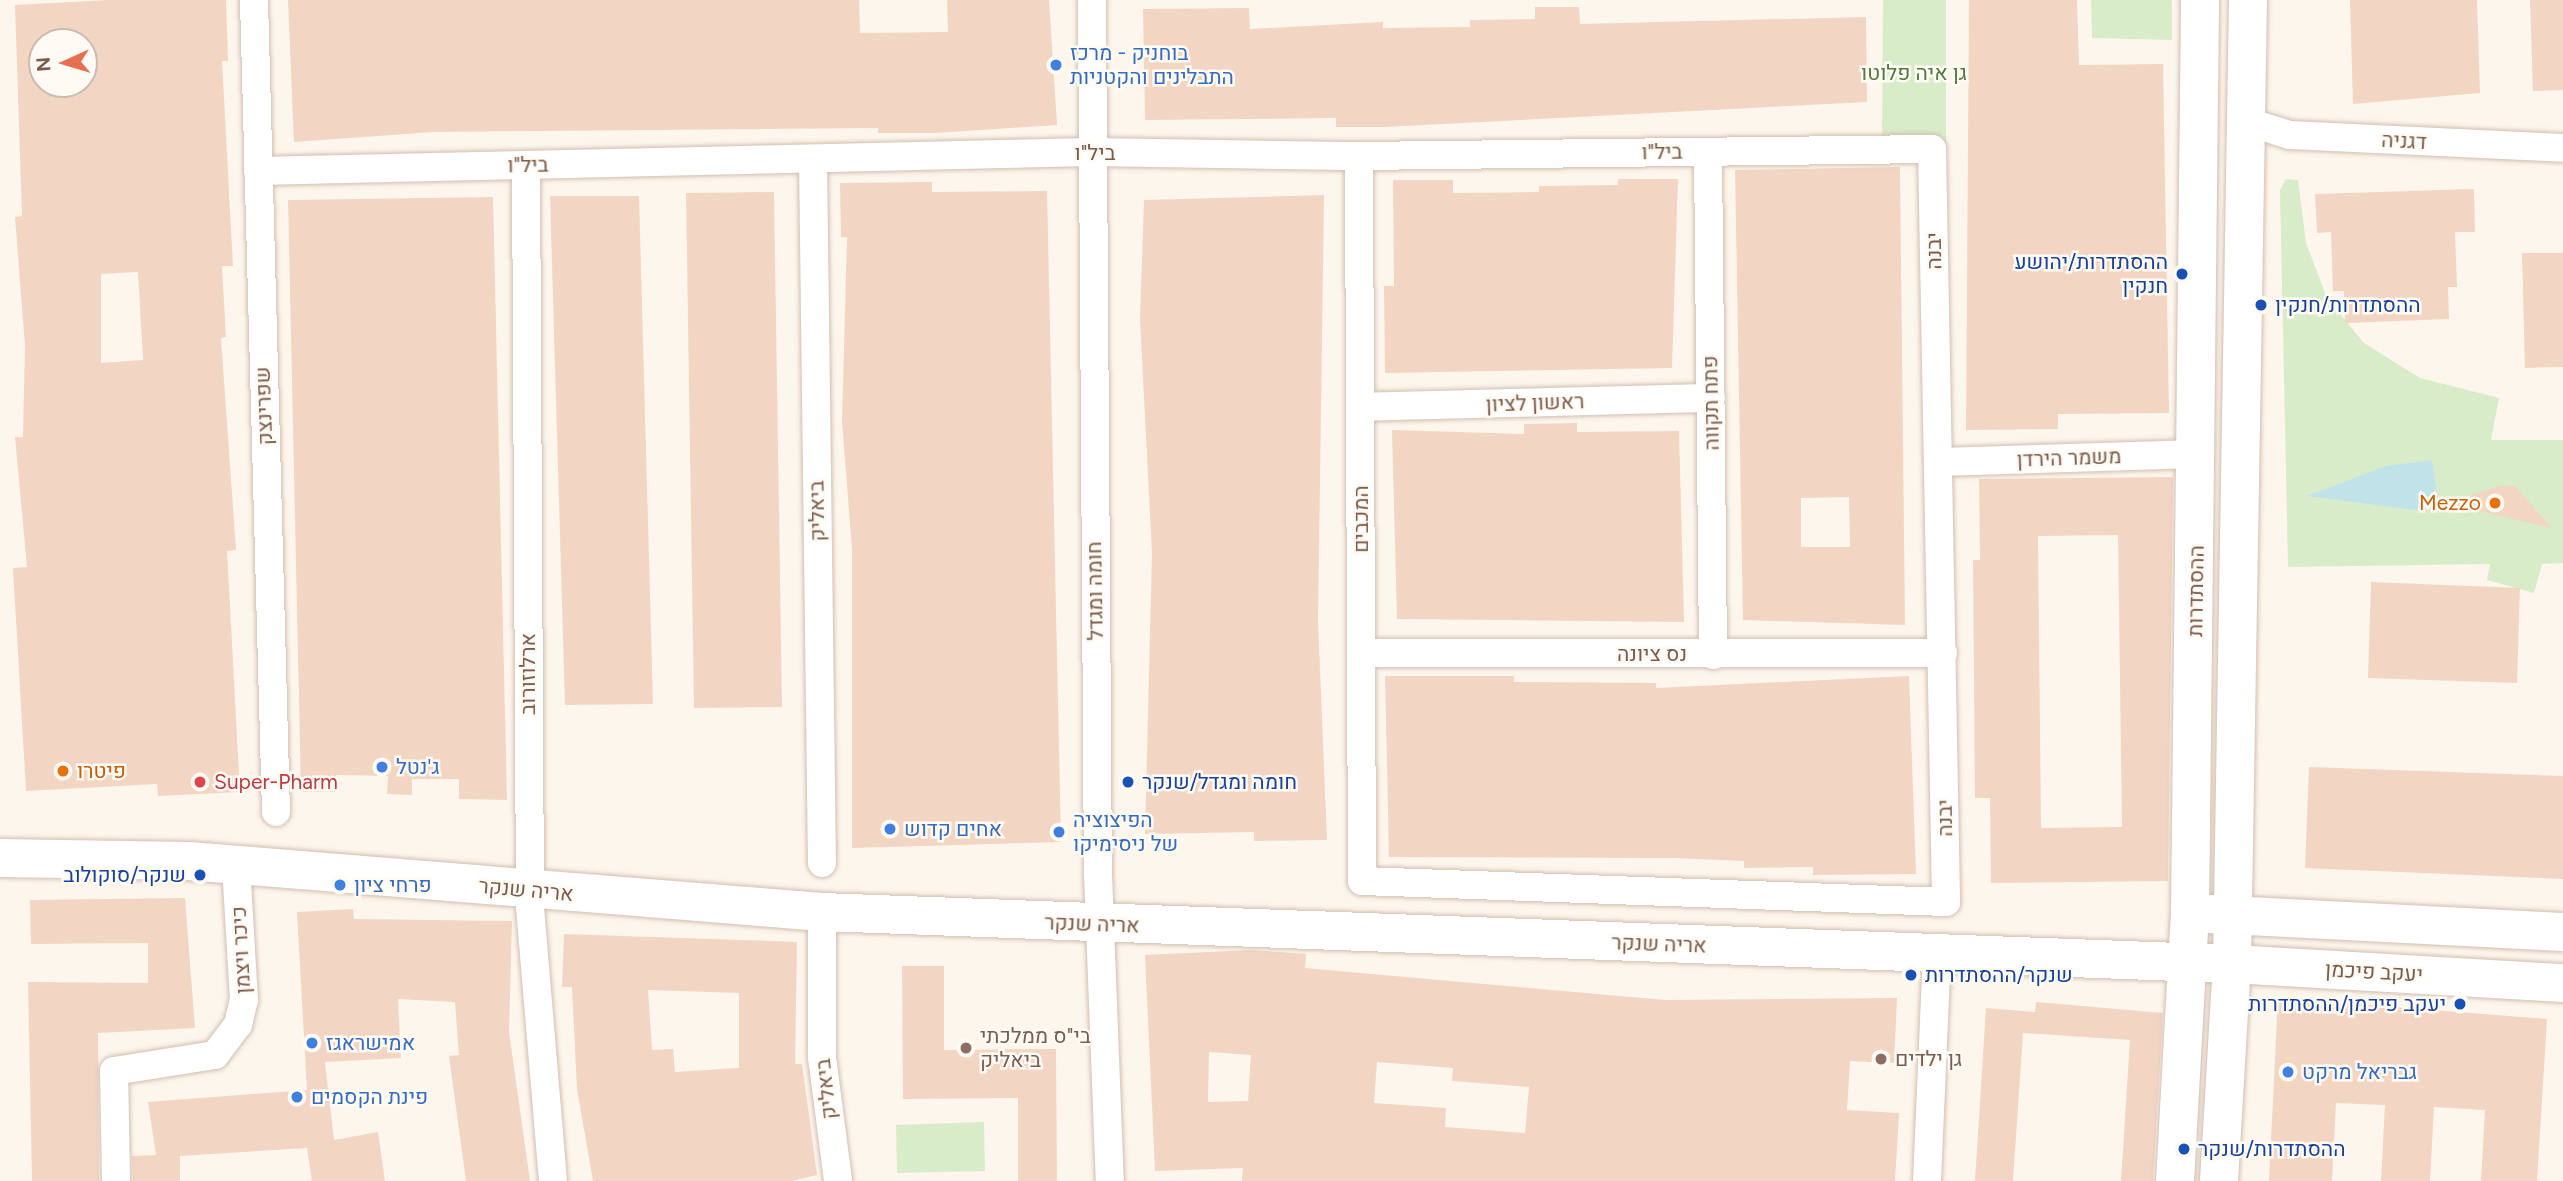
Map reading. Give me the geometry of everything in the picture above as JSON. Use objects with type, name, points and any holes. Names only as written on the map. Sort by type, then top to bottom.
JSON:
[{"type":"street","name":"שפרינצק","points":[[254,0],[276,812]]},
{"type":"street","name":"חומה ומגדל","points":[[1092,0],[1090,152],[1102,924],[1110,1181]]},
{"type":"street","name":"ההסתדרות","points":[[2175,1181],[2190,914],[2198,454],[2200,0]]},
{"type":"street","name":"ההסתדרות","points":[[2219,1181],[2232,964],[2248,179],[2248,0]]},
{"type":"street","name":"דגניה","points":[[2248,122],[2290,135],[2563,148]]},
{"type":"street","points":[[2248,179],[2270,148],[2290,135]]},
{"type":"street","name":"ביל\"ו","points":[[258,171],[1090,152],[1359,156],[1932,149]]},
{"type":"street","name":"יבנה","points":[[1362,881],[1946,902],[1932,149]]},
{"type":"street","name":"פתח תקווה","points":[[1708,152],[1713,654]]},
{"type":"street","name":"המכבים","points":[[1359,156],[1362,881]]},
{"type":"street","name":"ביאליק","points":[[813,159],[821,863]]},
{"type":"street","name":"ארלוזורוב","points":[[526,165],[530,892],[536,1029],[553,1181]]},
{"type":"street","name":"ראשון לציון","points":[[1360,407],[1711,398]]},
{"type":"street","name":"משמר הירדן","points":[[1939,462],[2198,454]]},
{"type":"street","name":"נס ציונה","points":[[1361,653],[1943,653]]},
{"type":"street","name":"אריה שנקר","points":[[0,858],[236,864],[530,892],[821,912],[2186,962]]},
{"type":"street","name":"כיכר ויצמן","points":[[116,1181],[114,1071],[202,1060],[226,1042],[244,1000],[236,864]]},
{"type":"street","name":"ביאליק","points":[[821,912],[822,1057],[838,1181]]},
{"type":"street","points":[[2190,914],[2563,932]]},
{"type":"street","points":[[1927,1181],[1937,954]]},
{"type":"street","name":"יעקב פיכמן","points":[[2186,962],[2563,983]]},
{"type":"green space","name":"גן איה פלוטו","points":[[1883,0],[1946,0],[1946,146],[1882,148]]},
{"type":"green space","points":[[2091,0],[2172,0],[2172,40],[2092,38]]},
{"type":"green space","points":[[2286,179],[2298,180],[2306,243],[2327,298],[2364,343],[2420,378],[2499,398],[2491,440],[2563,440],[2563,563],[2542,564],[2534,593],[2487,580],[2490,564],[2288,567],[2280,190]]},
{"type":"green space","points":[[984,1122],[985,1171],[897,1173],[896,1125]]},
{"type":"water","points":[[2432,460],[2438,500],[2415,510],[2307,496],[2386,466]]},
{"type":"building","points":[[109,0],[226,0],[228,61],[222,61],[233,266],[222,266],[226,337],[221,338],[236,550],[227,551],[240,792],[158,796],[157,784],[26,791],[13,568],[27,567],[15,437],[23,437],[25,346],[15,217],[22,216],[15,5]],"holes":[[[138,272],[143,360],[101,363],[101,274]]]},
{"type":"building","points":[[288,0],[859,0],[860,33],[948,32],[947,0],[1049,0],[1057,125],[936,133],[878,133],[878,128],[433,132],[294,142]]},
{"type":"building","points":[[1969,0],[2077,0],[2079,65],[2163,64],[2169,413],[2058,414],[2058,429],[1966,430]]},
{"type":"building","points":[[2350,0],[2477,0],[2480,93],[2353,104]]},
{"type":"building","points":[[2530,0],[2563,0],[2563,90],[2533,91]]},
{"type":"building","points":[[1535,7],[1579,7],[1580,24],[1866,17],[1867,102],[1385,127],[1336,127],[1336,118],[1145,120],[1143,9],[1249,8],[1250,29],[1383,22],[1383,28],[1470,27],[1470,20],[1535,19]]},
{"type":"building","points":[[1900,167],[1905,625],[1743,620],[1735,170]],"holes":[[[1849,497],[1850,547],[1801,547],[1801,498]]]},
{"type":"building","points":[[1618,179],[1678,179],[1672,368],[1385,373],[1384,286],[1394,286],[1393,180],[1453,180],[1453,193],[1539,192],[1539,186],[1618,185]]},
{"type":"building","points":[[932,182],[932,192],[1047,191],[1061,842],[852,848],[852,549],[842,422],[847,237],[841,237],[840,183]]},
{"type":"building","points":[[2474,189],[2475,232],[2455,232],[2457,287],[2448,287],[2449,319],[2345,323],[2344,291],[2333,291],[2331,232],[2317,233],[2315,194]]},
{"type":"building","points":[[774,192],[782,707],[694,708],[686,193]]},
{"type":"building","points":[[1324,195],[1318,621],[1327,840],[1254,841],[1254,832],[1145,834],[1152,553],[1140,319],[1144,200]]},
{"type":"building","points":[[550,196],[639,196],[653,704],[565,705]]},
{"type":"building","points":[[493,197],[507,800],[459,799],[459,779],[412,779],[412,795],[387,794],[388,776],[336,775],[335,792],[301,792],[288,200]]},
{"type":"building","points":[[2522,253],[2563,253],[2563,367],[2525,368]]},
{"type":"building","points":[[1577,423],[1577,432],[1679,431],[1684,622],[1397,619],[1392,430],[1524,434],[1524,424]]},
{"type":"building","points":[[2173,477],[2168,881],[1991,883],[1990,798],[1975,798],[1973,560],[1980,560],[1979,479]],"holes":[[[2118,535],[2122,827],[2041,828],[2038,536]]]},
{"type":"building","name":"Mezzo","points":[[2514,485],[2552,528],[2446,503],[2496,487]]},
{"type":"building","points":[[2371,582],[2520,588],[2517,683],[2368,678]]},
{"type":"building","points":[[1385,676],[1514,676],[1514,682],[1656,683],[1656,688],[1909,676],[1916,874],[1813,875],[1813,867],[1744,868],[1744,861],[1674,858],[1389,857]]},
{"type":"building","points":[[2309,767],[2563,776],[2563,879],[2305,868]]},
{"type":"building","points":[[185,898],[195,1028],[98,1033],[99,1181],[32,1181],[28,982],[148,983],[148,943],[31,944],[30,900]]},
{"type":"building","points":[[353,909],[354,919],[512,921],[509,1032],[530,1181],[466,1181],[449,1056],[459,1055],[455,1002],[398,999],[401,1058],[325,1062],[334,1140],[378,1132],[385,1181],[312,1181],[307,1148],[180,1156],[180,1181],[133,1181],[132,1156],[156,1155],[148,1102],[307,1090],[297,912]]},
{"type":"building","points":[[564,934],[797,942],[795,1064],[802,1064],[817,1175],[791,1181],[593,1181],[577,1089],[572,987],[562,987]],"holes":[[[648,990],[739,993],[739,1068],[675,1072],[673,1049],[652,1050]]]},
{"type":"building","points":[[1251,950],[1306,954],[1305,968],[1665,1000],[1897,998],[1894,1063],[1850,1061],[1847,1110],[1899,1113],[1895,1181],[1242,1181],[1243,1168],[1155,1171],[1145,955]],"holes":[[[1209,1052],[1251,1055],[1248,1101],[1208,1102]],[[1377,1062],[1453,1068],[1452,1081],[1529,1087],[1525,1133],[1445,1127],[1446,1108],[1374,1103]]]},
{"type":"building","name":"בי\"ס ממלכתי ביאליק","points":[[902,966],[944,966],[944,1050],[1056,1049],[1057,1181],[1018,1181],[1018,1098],[903,1099]]},
{"type":"building","points":[[2278,998],[2547,1019],[2537,1181],[2481,1181],[2485,1110],[2434,1107],[2430,1181],[2381,1181],[2385,1105],[2336,1103],[2332,1181],[2269,1181]]},
{"type":"building","points":[[2036,1002],[2163,1013],[2153,1181],[2121,1181],[2130,1040],[2023,1033],[2013,1181],[1975,1181],[1986,1008],[2035,1012]]},
{"type":"place","name":"בוחניק - מרכז התבלינים והקטניות","points":[[1056,65]]},
{"type":"place","name":"ההסתדרות/יהושע חנקין","points":[[2182,274]]},
{"type":"place","name":"ההסתדרות/חנקין","points":[[2261,305]]},
{"type":"place","name":"Mezzo","points":[[2495,503]]},
{"type":"place","name":"ג'נטל","points":[[382,767]]},
{"type":"place","name":"פיטרו","points":[[63,771]]},
{"type":"place","name":"Super-Pharm","points":[[200,782]]},
{"type":"place","name":"חומה ומגדל/שנקר","points":[[1128,782]]},
{"type":"place","name":"אחים קדוש","points":[[890,829]]},
{"type":"place","name":"הפיצוציה של ניסימיקו","points":[[1059,832]]},
{"type":"place","name":"שנקר/סוקולוב","points":[[200,875]]},
{"type":"place","name":"פרחי ציון","points":[[340,885]]},
{"type":"place","name":"שנקר/ההסתדרות","points":[[1911,975]]},
{"type":"place","name":"יעקב פיכמן/ההסתדרות","points":[[2460,1004]]},
{"type":"place","name":"אמישראגז","points":[[312,1043]]},
{"type":"place","name":"בי\"ס ממלכתי ביאליק","points":[[966,1048]]},
{"type":"place","name":"גן ילדים","points":[[1881,1059]]},
{"type":"place","name":"גבריאל מרקט","points":[[2288,1072]]},
{"type":"place","name":"פינת הקסמים","points":[[297,1097]]},
{"type":"place","name":"ההסתדרות/שנקר","points":[[2184,1149]]}]
